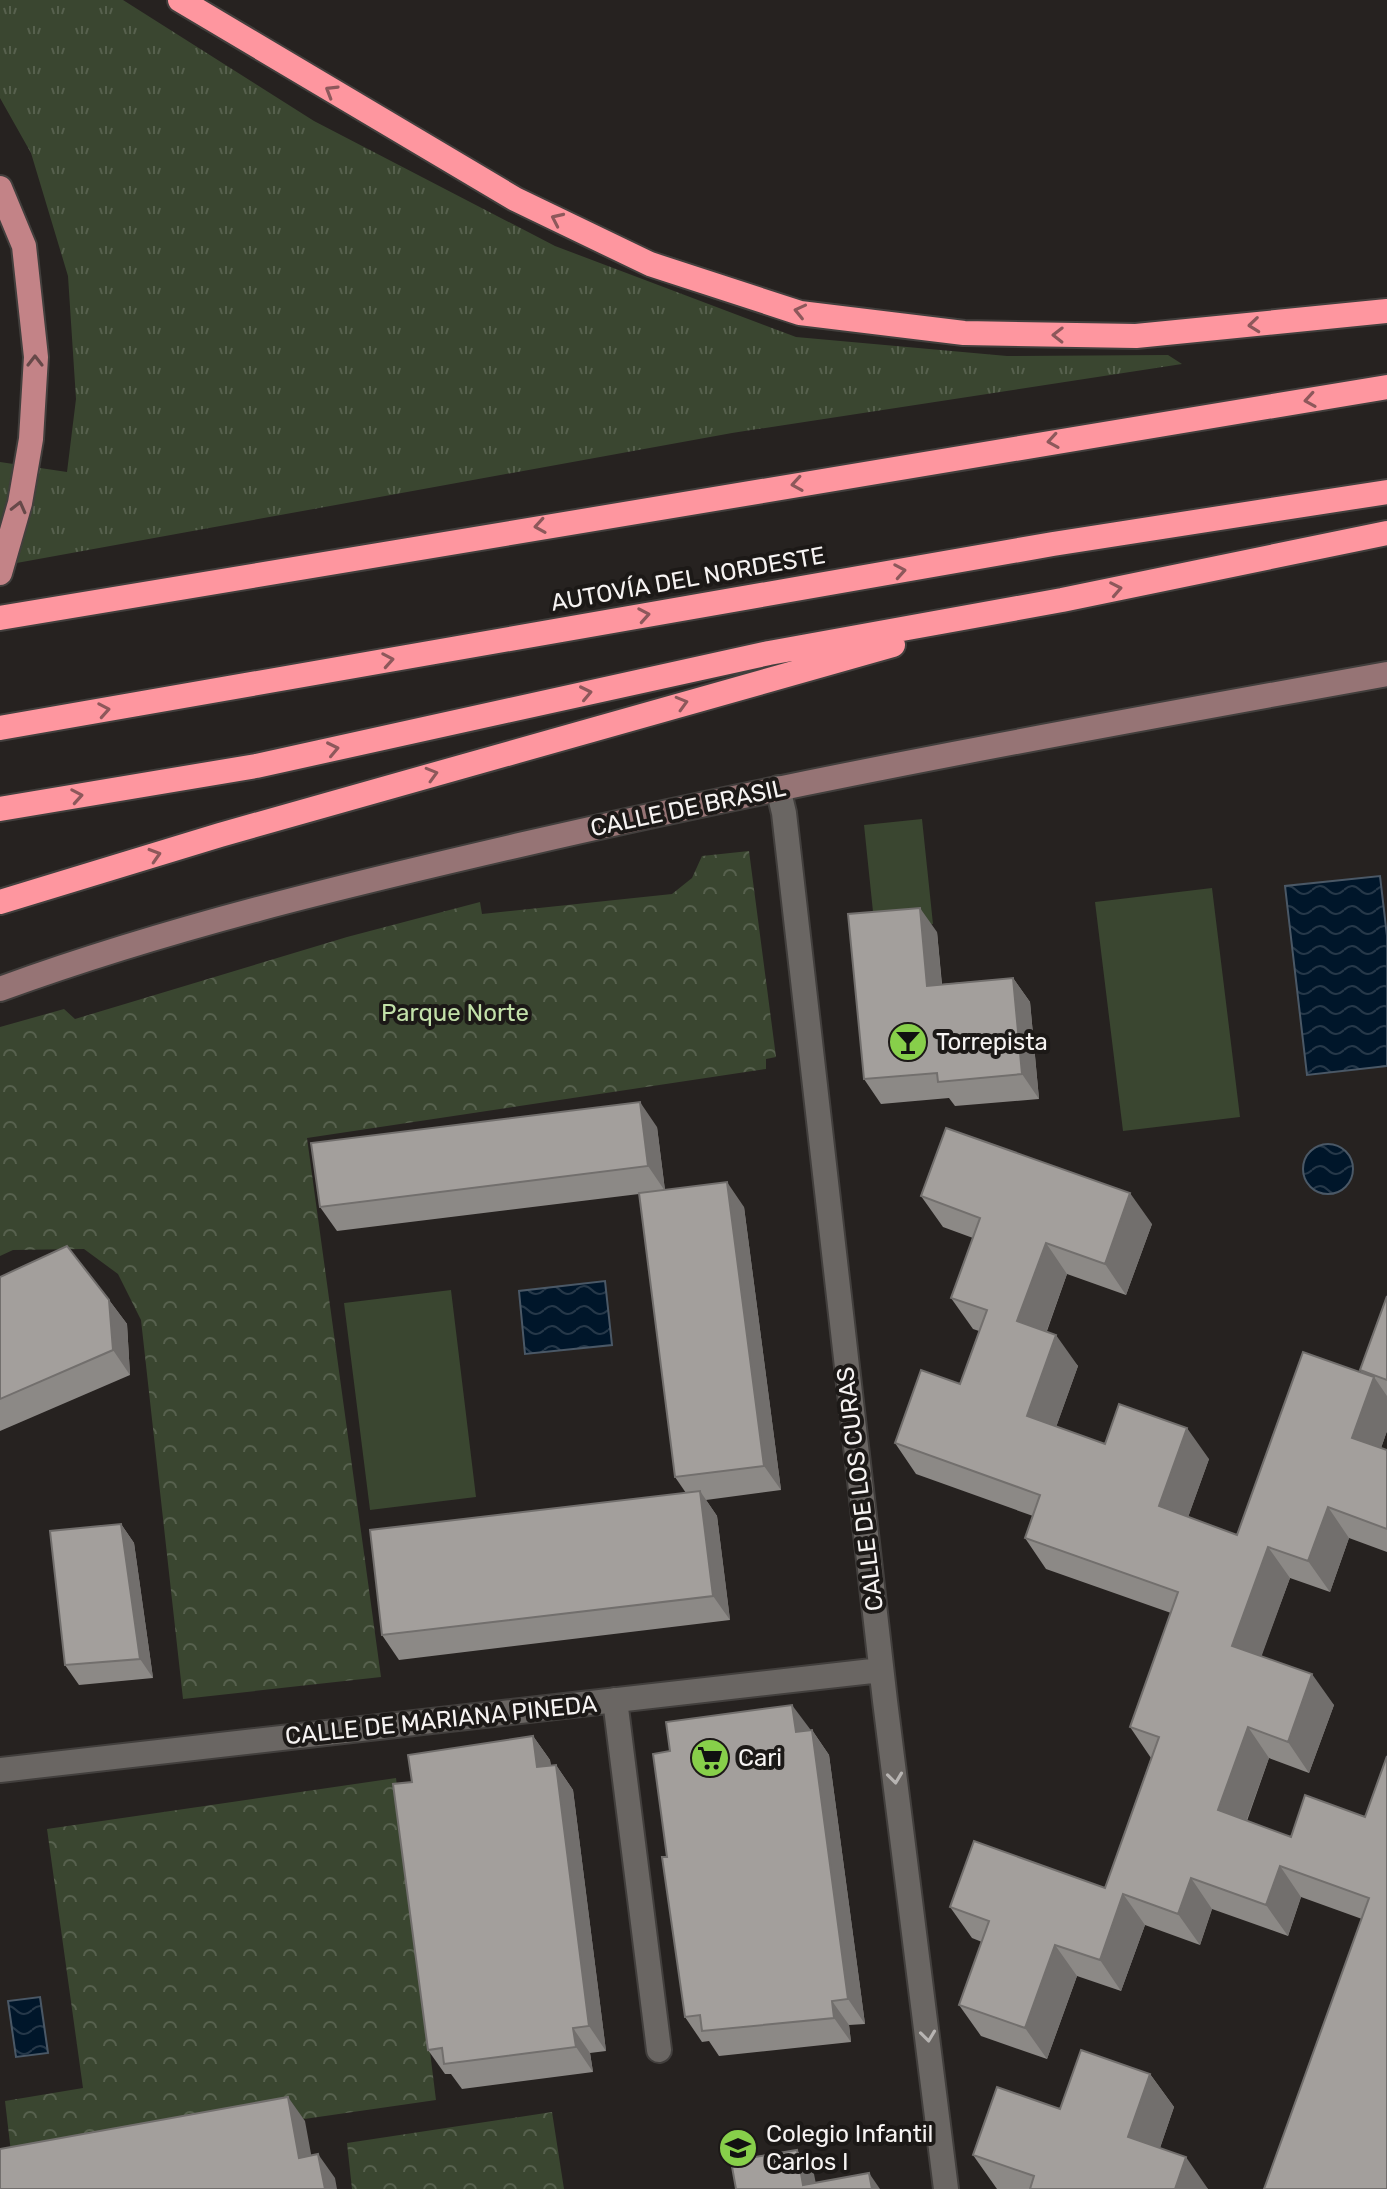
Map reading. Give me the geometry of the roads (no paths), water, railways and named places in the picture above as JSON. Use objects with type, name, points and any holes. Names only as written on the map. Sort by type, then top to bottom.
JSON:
[{"type":"highway","points":[[180,0],[515,199],[650,264],[800,313],[964,333],[1136,336],[1387,311]]},
{"type":"highway","points":[[0,618],[1387,387]]},
{"type":"highway","name":"AUTOVÍA DEL NORDESTE","points":[[0,728],[1053,544],[1387,492]]},
{"type":"highway","points":[[0,809],[256,766],[769,653],[1062,600],[1387,533]]},
{"type":"highway","points":[[0,902],[220,835],[726,690],[1062,600]]},
{"type":"main road","points":[[0,188],[24,246],[36,357],[31,439],[20,503],[0,573]]},
{"type":"street","name":"CALLE DE BRASIL","points":[[0,989],[317,891],[778,788],[999,744],[1387,674]]},
{"type":"street","name":"CALLE DE LOS CURAS","points":[[778,788],[784,813],[881,1670],[946,2189]]},
{"type":"street","name":"CALLE DE MARIANA PINEDA","points":[[0,1770],[881,1670]]},
{"type":"street","points":[[615,1700],[659,2050]]},
{"type":"water","points":[[1380,876],[1387,936],[1387,1066],[1307,1075],[1285,886]]},
{"type":"water","points":[[1328,1144],[1345,1152],[1353,1169],[1345,1186],[1328,1194],[1311,1186],[1303,1169],[1311,1152]]},
{"type":"water","points":[[605,1281],[612,1345],[525,1354],[519,1291]]},
{"type":"water","points":[[40,1997],[48,2053],[16,2057],[8,2001]]},
{"type":"place","name":"Torrepista","points":[[908,1042]]},
{"type":"place","name":"Cari","points":[[710,1758]]},
{"type":"place","name":"Colegio Infantil Carlos I","points":[[738,2148]]},
{"type":"park label","name":"Parque Norte","points":[[455,1013]]}]
